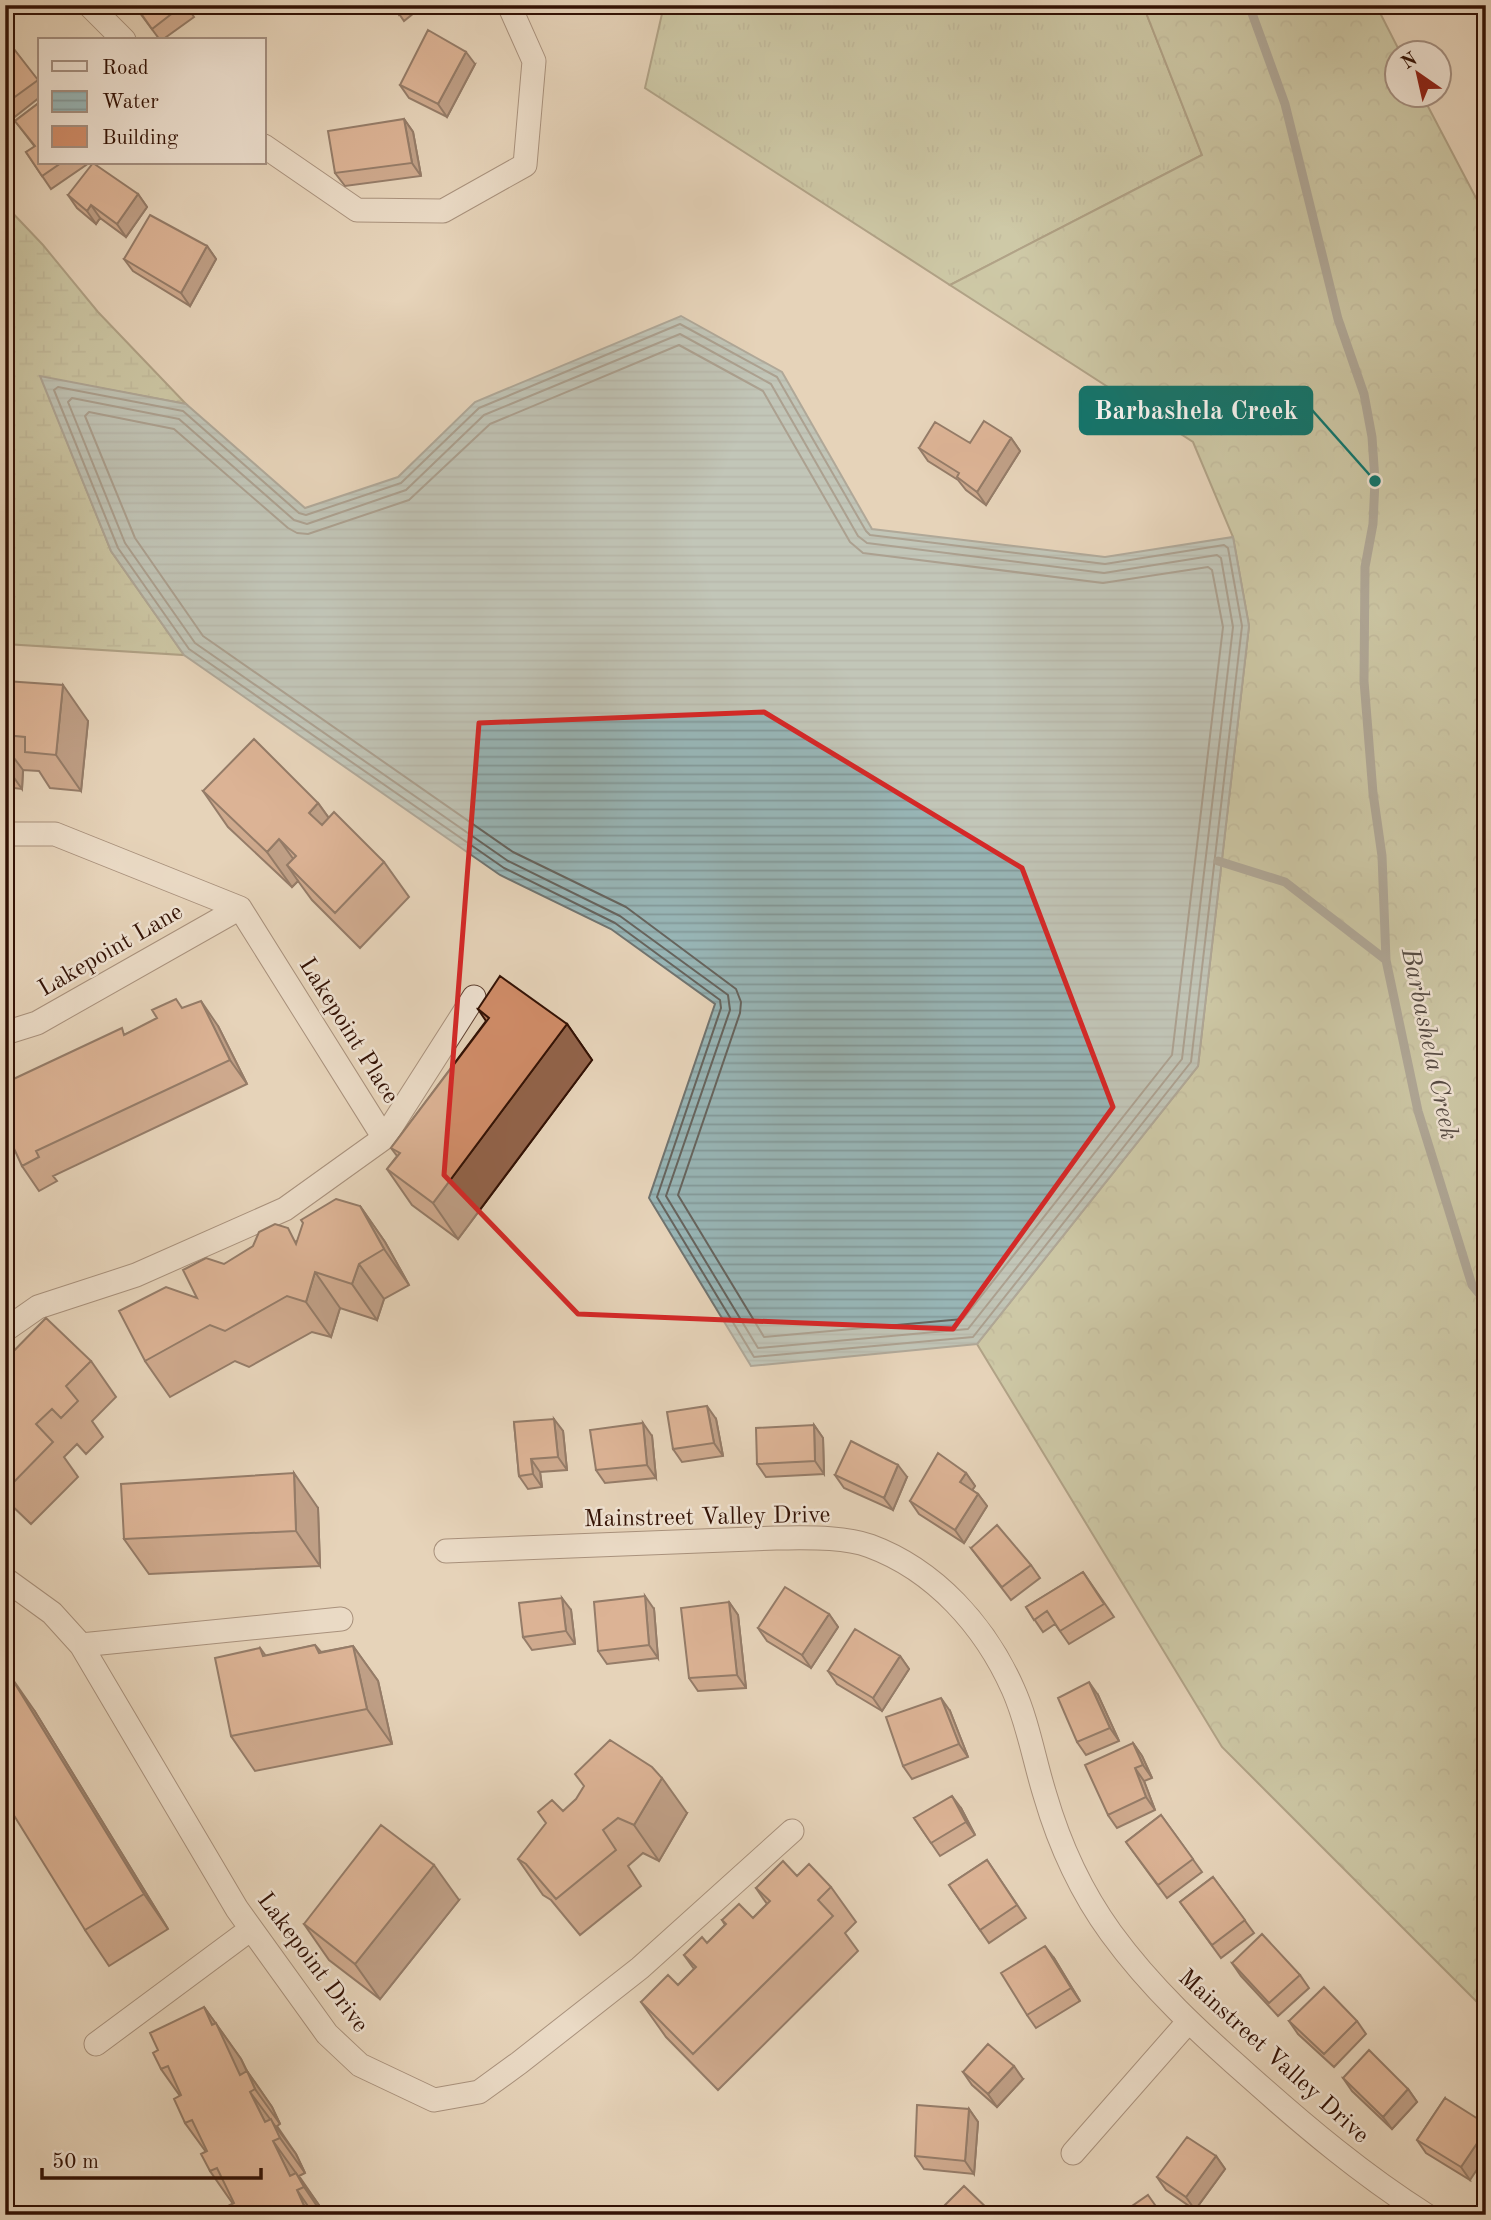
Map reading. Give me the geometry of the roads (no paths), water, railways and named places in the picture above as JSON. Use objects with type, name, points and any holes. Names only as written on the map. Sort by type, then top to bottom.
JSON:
[{"type":"street","points":[[89,5],[122,38]]},
{"type":"street","points":[[266,147],[357,211],[443,211],[525,165],[534,61],[509,5]]},
{"type":"street","points":[[5,834],[55,834],[240,908]]},
{"type":"street","name":"Lakepoint Lane","points":[[5,1033],[37,1023],[240,908]]},
{"type":"street","name":"Lakepoint Place","points":[[5,1330],[38,1307],[136,1275],[285,1209],[384,1138],[240,908]]},
{"type":"street","points":[[384,1138],[474,997]]},
{"type":"street","name":"Mainstreet Valley Drive","points":[[446,1551],[822,1538],[869,1546],[926,1575],[963,1610],[994,1654],[1013,1689],[1045,1798],[1083,1887],[1110,1931],[1140,1970],[1188,2022],[1311,2132],[1381,2187],[1426,2215]]},
{"type":"street","name":"Lakepoint Drive","points":[[5,1579],[52,1613],[81,1645],[237,1909],[327,2034],[360,2065],[434,2100],[479,2092],[519,2063],[640,1968],[792,1831]]},
{"type":"street","points":[[81,1645],[341,1619]]},
{"type":"street","points":[[96,2044],[251,1929]]},
{"type":"street","points":[[1073,2153],[1188,2022]]},
{"type":"water","points":[[681,316],[782,372],[872,529],[1105,557],[1233,537],[1249,626],[1198,1066],[977,1344],[751,1366],[649,1198],[715,1004],[611,929],[500,875],[184,655],[111,551],[40,376],[186,404],[305,508],[398,477],[475,402]]},
{"type":"waterway","name":"Barbashela Creek","points":[[1249,5],[1285,104],[1338,319],[1364,394],[1372,437],[1375,481],[1373,524],[1365,567],[1364,681],[1373,793],[1382,856],[1386,960],[1418,1111],[1472,1285],[1486,1302]]},
{"type":"waterway","points":[[1218,861],[1285,882],[1386,960]]},
{"type":"place","name":"Barbashela Creek","points":[[1375,481]]}]
